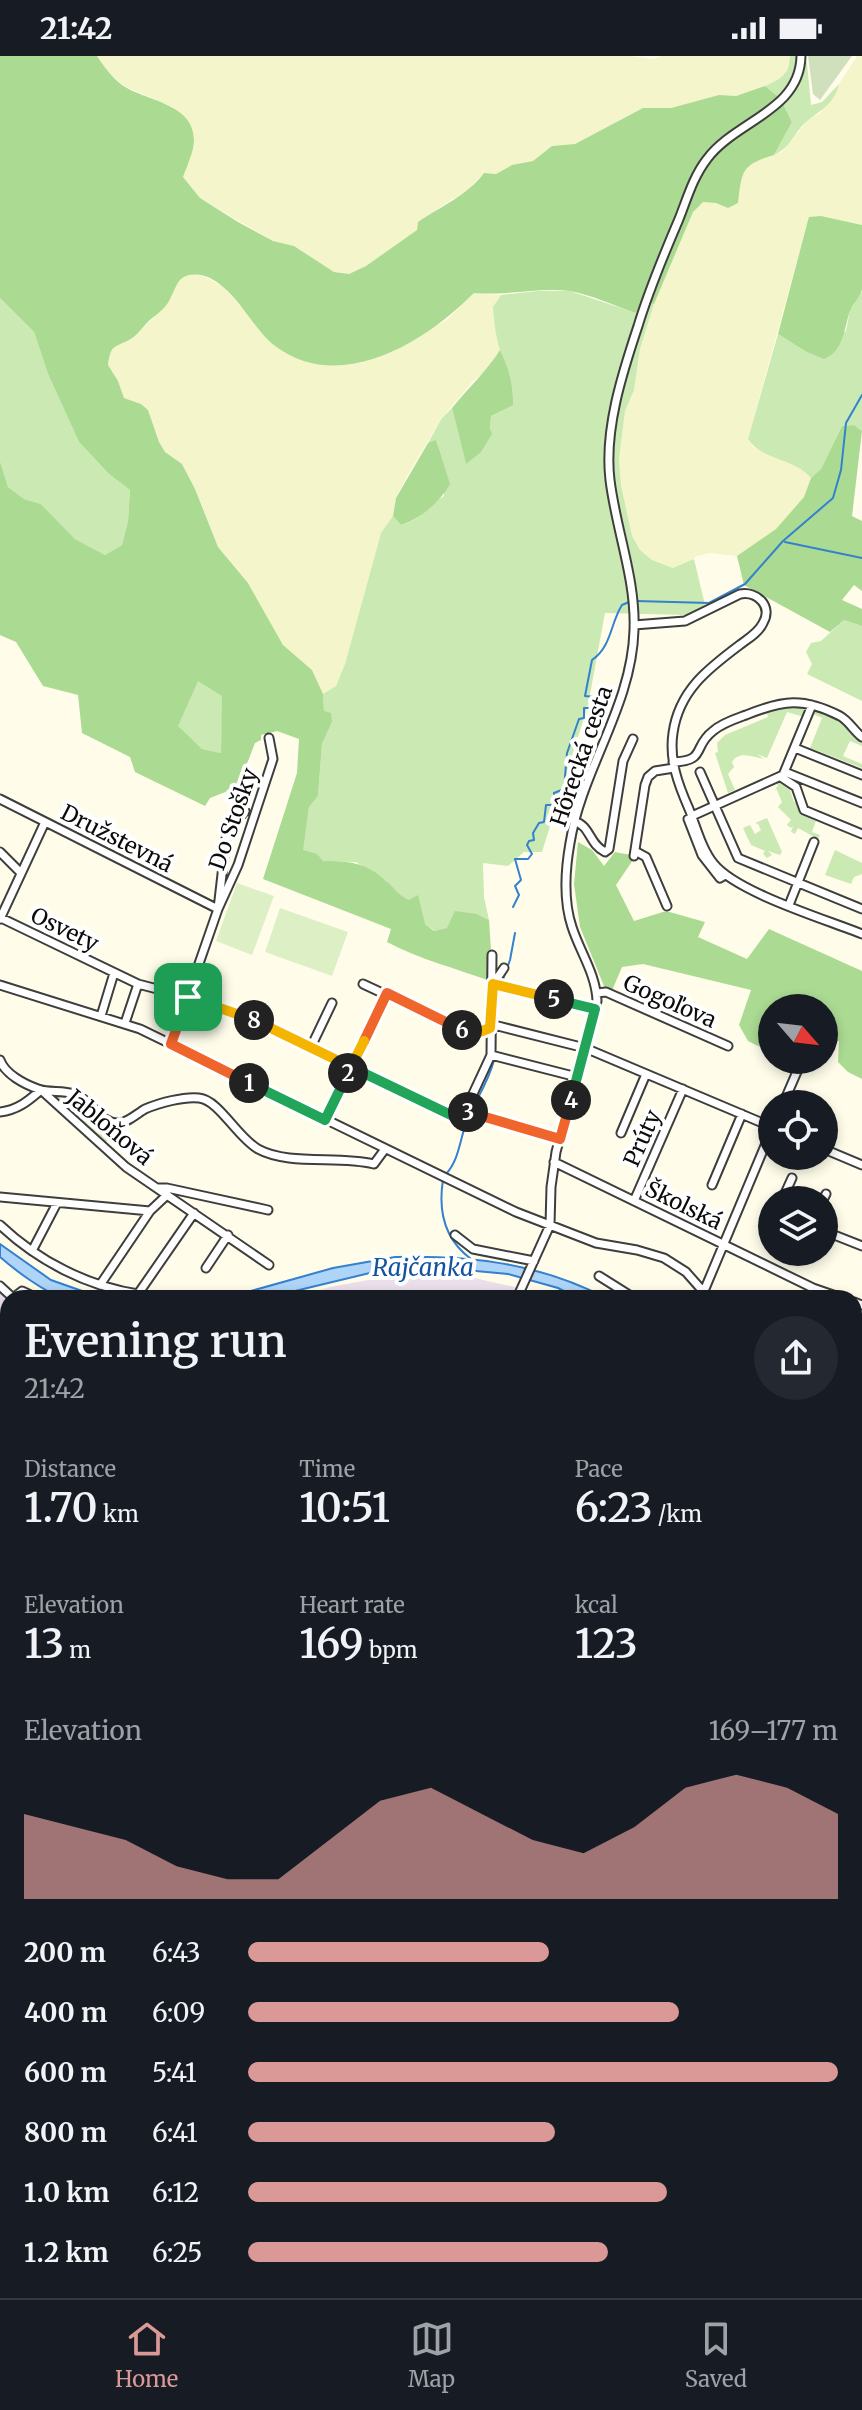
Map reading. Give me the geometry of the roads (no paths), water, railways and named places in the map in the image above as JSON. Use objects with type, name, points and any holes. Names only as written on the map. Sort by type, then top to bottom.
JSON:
[{"type":"street","name":"Hôrecká cesta","points":[[550,1225],[554,1162],[597,993],[567,906],[566,877],[574,821],[625,686],[632,658],[632,602],[609,463],[614,417],[638,326],[696,175],[714,151],[788,94],[797,79],[801,56]]},
{"type":"street","points":[[634,625],[685,621],[745,593],[757,597],[766,610],[765,620],[758,630],[709,668],[688,691],[675,722],[674,769],[695,829]]},
{"type":"street","points":[[667,906],[646,857],[635,854],[646,781],[651,773],[663,768],[674,769],[692,760],[716,728],[788,701],[812,705],[843,718],[862,737]]},
{"type":"street","points":[[692,816],[783,775],[812,705]]},
{"type":"street","name":"Do Stošky","points":[[171,1044],[218,909],[238,865],[273,759],[269,738]]},
{"type":"street","points":[[574,821],[584,825],[597,847],[605,852],[609,849],[623,761],[633,744]]},
{"type":"street","points":[[795,748],[862,775]]},
{"type":"street","points":[[663,768],[672,752]]},
{"type":"street","points":[[674,769],[671,780],[710,858],[725,875],[748,889],[862,934]]},
{"type":"street","points":[[700,772],[738,858],[862,909]]},
{"type":"street","points":[[783,775],[862,803]]},
{"type":"street","points":[[783,775],[794,785],[804,810],[862,834]]},
{"type":"street","name":"Družstevná","points":[[0,799],[218,909]]},
{"type":"street","name":"Do Stošky","points":[[218,909],[227,831],[245,811]]},
{"type":"street","points":[[0,918],[45,822]]},
{"type":"street","points":[[789,905],[814,842]]},
{"type":"street","points":[[0,852],[21,873]]},
{"type":"street","name":"Osvety","points":[[0,918],[138,984],[188,997],[262,1023],[453,1116],[469,1112],[560,1139]]},
{"type":"street","points":[[492,955],[498,986]]},
{"type":"street","points":[[469,1112],[479,1077],[493,1056],[498,986],[504,968]]},
{"type":"street","name":"Osvety","points":[[101,1016],[114,973]]},
{"type":"street","points":[[125,1023],[138,984]]},
{"type":"street","points":[[363,984],[472,1035],[494,1027],[585,1048],[758,1121]]},
{"type":"street","points":[[0,985],[125,1023],[550,1225],[596,1243],[664,1258],[686,1272],[702,1290]]},
{"type":"street","points":[[498,986],[595,1009]]},
{"type":"street","name":"Gogoľova","points":[[597,993],[606,992],[728,1046]]},
{"type":"street","points":[[325,1120],[387,993]]},
{"type":"street","points":[[311,1047],[332,1003]]},
{"type":"street","points":[[493,1056],[577,1077]]},
{"type":"street","points":[[0,1060],[3,1073],[41,1090],[54,1089],[75,1094],[88,1100],[101,1117],[121,1124],[150,1107],[203,1098],[218,1106],[232,1127],[259,1149],[281,1155],[358,1160],[374,1164],[385,1149]]},
{"type":"street","points":[[621,1133],[646,1074]]},
{"type":"street","name":"Prúty","points":[[634,1201],[683,1089]]},
{"type":"street","name":"Jabloňová","points":[[0,1112],[28,1103],[41,1090],[126,1167],[269,1265]]},
{"type":"street","points":[[712,1185],[742,1114]]},
{"type":"street","points":[[838,1155],[862,1165]]},
{"type":"street","name":"Školská","points":[[554,1162],[819,1290]]},
{"type":"street","points":[[708,1290],[758,1162]]},
{"type":"street","points":[[788,1186],[792,1178]]},
{"type":"street","name":"Jabloňová","points":[[156,1188],[268,1210]]},
{"type":"street","points":[[100,1285],[150,1211],[167,1195]]},
{"type":"street","points":[[0,1197],[150,1211]]},
{"type":"street","points":[[32,1251],[57,1203]]},
{"type":"street","points":[[141,1290],[194,1213]]},
{"type":"street","points":[[0,1225],[46,1261],[100,1285],[121,1290]]},
{"type":"street","points":[[521,1290],[550,1225]]},
{"type":"street","points":[[206,1268],[228,1235]]},
{"type":"street","points":[[455,1235],[473,1249],[534,1263]]},
{"type":"street","points":[[838,1237],[862,1246]]},
{"type":"street","points":[[599,1276],[621,1290]]},
{"type":"water","points":[[0,1244],[51,1280],[79,1290],[46,1290],[0,1257]]},
{"type":"water","name":"Rajčanka","points":[[395,1257],[477,1260],[529,1269],[589,1290],[562,1290],[508,1274],[433,1267],[378,1271],[299,1290],[255,1290],[333,1268]]},
{"type":"waterway","points":[[636,601],[709,603],[745,584],[783,541],[833,498],[841,470],[846,423],[862,395]]},
{"type":"waterway","points":[[785,542],[862,558]]},
{"type":"waterway","points":[[513,907],[519,895],[515,886],[521,880],[515,859],[528,859],[532,854],[527,845],[534,840],[533,833],[539,823],[544,822],[546,805],[555,805],[554,793],[564,789],[567,753],[579,719],[584,718],[584,708],[593,708],[594,697],[585,696],[592,660],[607,641],[622,605],[629,602]]},
{"type":"waterway","points":[[502,982],[515,933]]},
{"type":"waterway","points":[[495,1025],[500,988]]},
{"type":"waterway","points":[[495,1032],[495,1053]]},
{"type":"waterway","points":[[446,1174],[455,1161],[467,1121],[494,1060]]},
{"type":"waterway","name":"Rajčanka","points":[[443,1180],[441,1203],[445,1224],[455,1243],[471,1259]]}]
